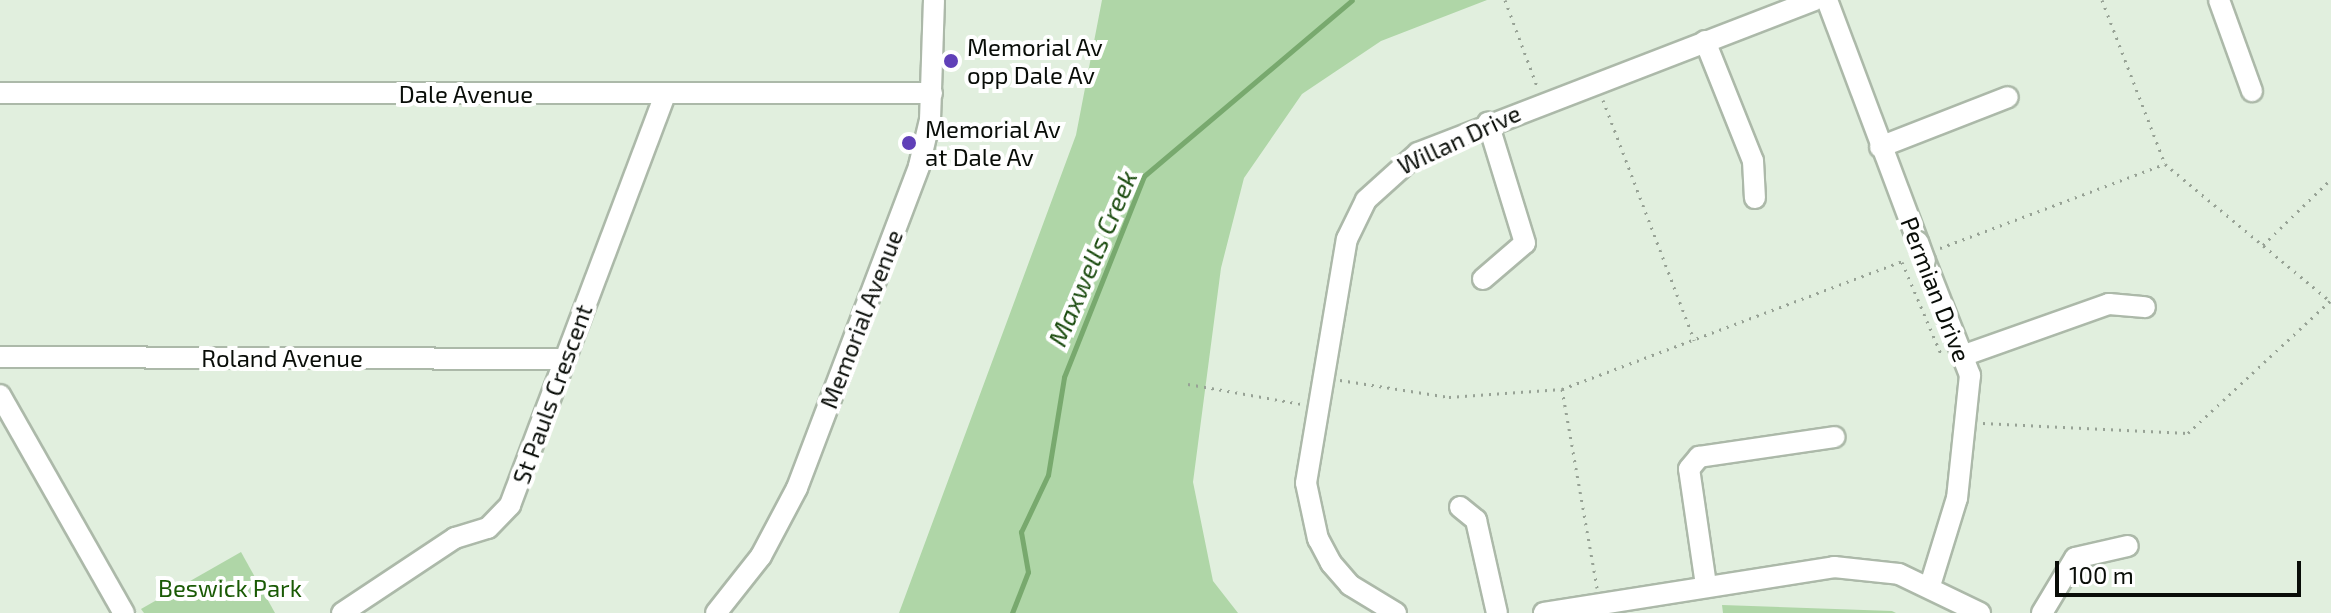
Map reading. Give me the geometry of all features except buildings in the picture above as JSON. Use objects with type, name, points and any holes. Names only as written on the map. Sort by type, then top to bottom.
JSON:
[{"type":"street","name":"Memorial Avenue","points":[[716,613],[761,556],[797,488],[919,166],[932,93],[934,0]]},
{"type":"street","name":"Willan Drive","points":[[1396,613],[1350,585],[1318,539],[1306,483],[1314,406],[1347,239],[1366,200],[1393,168],[1488,123],[1814,0]]},
{"type":"street","name":"Permian Drive","points":[[1827,0],[1922,253],[1969,422],[1957,498],[1930,586]]},
{"type":"street","points":[[2219,0],[2252,91]]},
{"type":"street","points":[[1705,41],[1753,161],[1755,198]]},
{"type":"street","name":"Dale Avenue","points":[[0,93],[932,93]]},
{"type":"street","name":"St Pauls Crescent","points":[[342,613],[455,538],[488,528],[510,505],[665,94]]},
{"type":"street","points":[[1880,147],[2008,97]]},
{"type":"street","points":[[1483,279],[1525,243],[1488,123]]},
{"type":"street","points":[[1954,360],[2109,304],[2145,307]]},
{"type":"street","name":"Roland Avenue","points":[[0,357],[564,359]]},
{"type":"street","points":[[0,395],[124,613]]},
{"type":"street","points":[[1706,585],[1689,469],[1699,457],[1835,437]]},
{"type":"street","points":[[1460,507],[1476,520],[1497,613]]},
{"type":"street","points":[[2042,613],[2075,558],[2128,546]]},
{"type":"street","points":[[1544,613],[1834,567],[1930,586],[1980,613]]},
{"type":"path","points":[[1505,0],[1542,101]]},
{"type":"path","points":[[1969,422],[2188,433],[2331,302],[2165,164],[2102,0]]},
{"type":"path","points":[[1596,82],[1694,340]]},
{"type":"path","points":[[1320,377],[1449,397],[1562,389],[2165,164]]},
{"type":"path","points":[[2263,245],[2331,179]]},
{"type":"path","points":[[1902,262],[1954,360]]},
{"type":"path","points":[[1188,384],[1314,406]]},
{"type":"path","points":[[1562,389],[1600,604]]},
{"type":"green space","points":[[1102,0],[1487,0],[1381,41],[1302,94],[1244,178],[1221,268],[1193,482],[1213,581],[1238,613],[899,613],[1076,135]]},
{"type":"green space","name":"Beswick Park","points":[[241,552],[275,613],[144,613],[141,609]]},
{"type":"green space","points":[[1722,605],[1892,611],[1896,613],[1723,613]]},
{"type":"waterway","name":"Maxwells Creek","points":[[1012,613],[1028,572],[1021,532],[1048,475],[1064,377],[1144,176],[1352,0]]},
{"type":"place","name":"Memorial Av opp Dale Av","points":[[951,61]]},
{"type":"place","name":"Memorial Av at Dale Av","points":[[909,143]]}]
